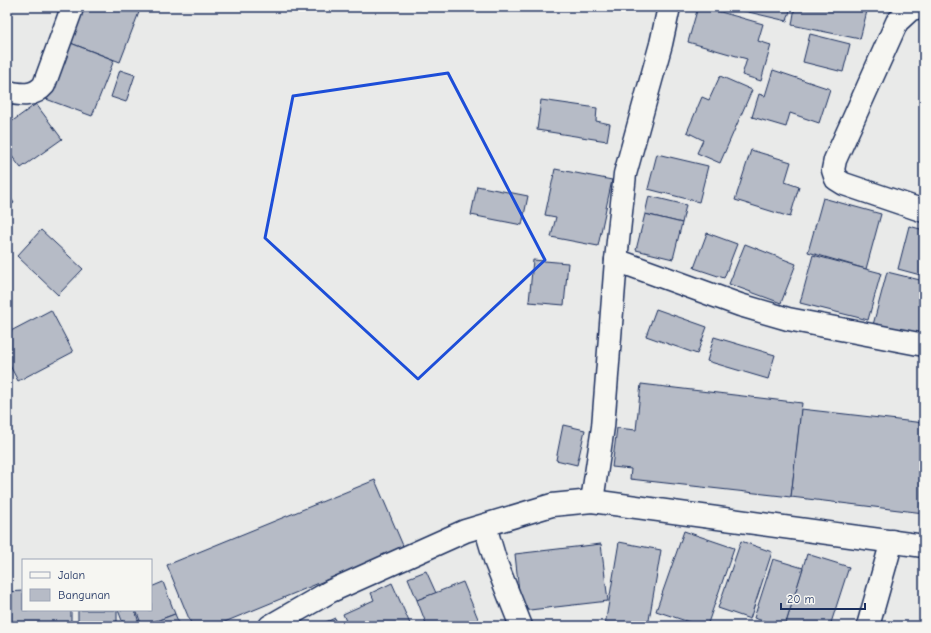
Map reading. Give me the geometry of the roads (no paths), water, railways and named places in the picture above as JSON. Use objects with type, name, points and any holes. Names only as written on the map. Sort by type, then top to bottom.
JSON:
[{"type":"street","points":[[592,501],[602,427],[625,174],[661,44],[669,7]]},
{"type":"street","points":[[924,7],[911,10],[897,22],[840,148],[833,170],[836,179],[844,184],[924,211]]},
{"type":"street","points":[[7,92],[24,95],[32,94],[39,91],[44,85],[71,11]]},
{"type":"street","points":[[616,260],[740,305],[781,317],[924,345]]},
{"type":"street","points":[[270,626],[331,591],[466,531],[552,505],[592,501],[924,546]]},
{"type":"street","points":[[485,526],[496,563],[521,626]]},
{"type":"street","points":[[868,626],[892,541]]}]
